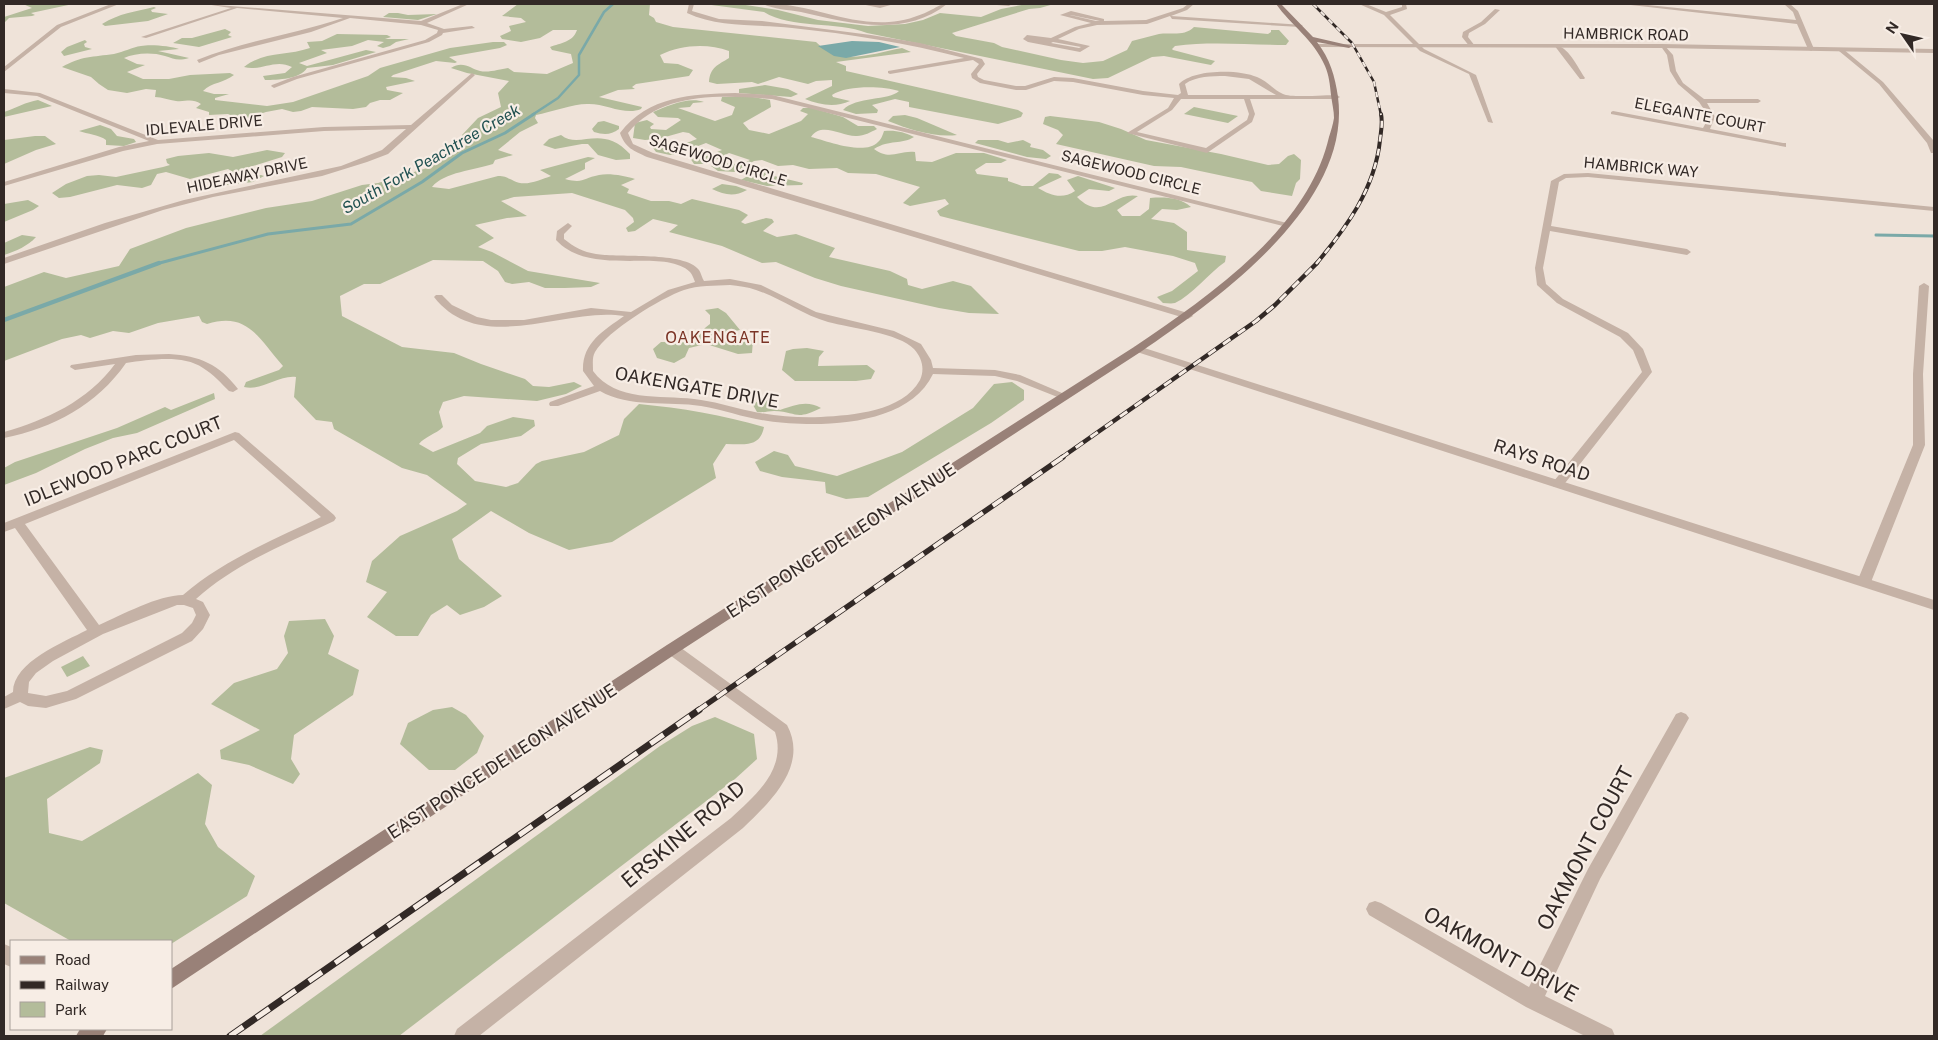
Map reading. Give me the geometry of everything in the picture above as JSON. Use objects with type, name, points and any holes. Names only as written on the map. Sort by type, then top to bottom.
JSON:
[{"type":"main road","name":"EAST PONCE DE LEON AVENUE","points":[[172,979],[672,649],[1188,316],[1247,267],[1287,224],[1313,190],[1330,156],[1335,137],[1337,97],[1332,76],[1323,56],[1311,38],[1278,4]]},
{"type":"main road","points":[[1311,38],[1326,43],[1349,46]]},
{"type":"main road","points":[[1323,56],[1334,49],[1349,46]]},
{"type":"street","points":[[4,70],[59,26],[116,4]]},
{"type":"street","points":[[208,4],[422,23],[437,26],[442,31]]},
{"type":"street","points":[[422,23],[467,4]]},
{"type":"street","points":[[691,4],[689,12],[696,16],[715,20],[766,23],[864,36],[973,58],[980,60],[982,64],[974,74],[975,78],[982,82],[1008,87],[1026,88],[1054,79],[1073,80],[1143,93],[1178,97],[1337,97]]},
{"type":"street","points":[[766,4],[797,9],[836,20],[875,24],[914,19],[932,12],[944,4]]},
{"type":"street","points":[[864,4],[880,6],[891,4]]},
{"type":"street","points":[[988,4],[1009,4]]},
{"type":"street","points":[[1112,23],[1071,13],[1063,15],[1097,23],[1112,23],[1147,22],[1185,9],[1191,4]]},
{"type":"street","points":[[1362,4],[1386,14],[1418,46],[1432,56],[1471,73],[1474,76],[1491,122]]},
{"type":"street","points":[[1386,14],[1405,8],[1404,4]]},
{"type":"street","points":[[1627,4],[1799,22]]},
{"type":"street","points":[[1787,4],[1795,12],[1811,49]]},
{"type":"street","points":[[144,37],[240,7]]},
{"type":"street","points":[[1472,46],[1465,37],[1466,32],[1483,23],[1497,10]]},
{"type":"street","points":[[199,61],[217,54],[309,31],[350,16]]},
{"type":"street","points":[[1167,16],[1300,25]]},
{"type":"street","points":[[1046,43],[1076,28],[1097,23]]},
{"type":"street","points":[[274,86],[295,78],[427,41],[436,37],[442,31],[472,28]]},
{"type":"street","points":[[1033,37],[1052,40],[1087,46],[1080,50],[1026,39],[1033,37]]},
{"type":"street","name":"HAMBRICK ROAD","points":[[1317,46],[1662,46],[1934,51]]},
{"type":"street","points":[[1556,46],[1562,49],[1571,65],[1582,78]]},
{"type":"street","points":[[1662,46],[1670,55],[1673,71],[1681,84],[1702,101],[1712,117],[1706,129]]},
{"type":"street","points":[[1841,50],[1880,82],[1914,122],[1934,151]]},
{"type":"street","points":[[890,72],[973,58]]},
{"type":"street","points":[[1246,96],[1252,114],[1250,121],[1224,141],[1207,151],[1131,133],[1170,109],[1178,97],[1185,94],[1182,84],[1188,78],[1222,74],[1249,77],[1262,82],[1281,96]]},
{"type":"street","name":"HIDEAWAY DRIVE","points":[[4,261],[166,207],[213,195],[325,173],[370,160],[385,152],[472,75]]},
{"type":"street","points":[[4,91],[38,94],[157,142]]},
{"type":"street","name":"SAGEWOOD CIRCLE","points":[[1188,316],[650,155],[632,147],[626,142],[624,133],[628,124],[640,115],[671,103],[721,95],[772,97],[1287,224]]},
{"type":"street","points":[[1702,101],[1758,102]]},
{"type":"street","name":"ELEGANTE COURT","points":[[1612,113],[1706,129],[1783,145]]},
{"type":"street","name":"IDLEVALE DRIVE","points":[[4,184],[122,149],[157,142],[324,129],[413,127]]},
{"type":"street","name":"HAMBRICK WAY","points":[[1558,484],[1647,372],[1638,348],[1624,335],[1560,301],[1542,285],[1539,268],[1555,181],[1564,176],[1574,174],[1934,209]]},
{"type":"street","points":[[568,226],[560,233],[560,240],[565,246],[578,253],[607,259],[673,260],[691,266],[700,277],[701,284]]},
{"type":"street","points":[[1546,228],[1687,252]]},
{"type":"street","name":"OAKENGATE DRIVE","points":[[730,282],[758,287],[813,314],[831,320],[892,333],[918,346],[926,360],[929,371],[923,386],[904,402],[883,410],[822,420],[767,418],[699,403],[624,396],[600,387],[588,371],[589,353],[600,339],[632,315],[667,293],[701,284],[730,282]]},
{"type":"street","points":[[1864,582],[1919,445],[1918,374],[1924,286]]},
{"type":"street","points":[[439,297],[446,306],[458,314],[473,320],[492,322],[533,322],[590,311],[606,311],[632,315]]},
{"type":"street","name":"RAYS ROAD","points":[[1138,349],[1934,605]]},
{"type":"street","points":[[74,367],[164,356],[197,360],[211,368],[233,389]]},
{"type":"street","points":[[4,435],[56,416],[94,395],[112,378],[122,360]]},
{"type":"street","points":[[929,371],[994,373],[1020,378],[1064,396]]},
{"type":"street","points":[[554,404],[600,387]]},
{"type":"street","name":"IDLEWOOD PARC COURT","points":[[4,528],[235,435],[330,518],[231,566],[200,586],[186,600]]},
{"type":"street","points":[[17,522],[97,633]]},
{"type":"street","points":[[176,600],[186,600],[198,605],[203,615],[198,626],[187,637],[71,695],[46,702],[28,700],[21,695],[22,680],[36,664],[156,606],[176,600]]},
{"type":"street","name":"ERSKINE ROAD","points":[[464,1036],[737,823],[771,790],[788,755],[787,740],[782,729],[672,649]]},
{"type":"street","points":[[4,703],[21,695]]},
{"type":"street","name":"OAKMONT COURT","points":[[1533,1000],[1594,874],[1681,718]]},
{"type":"street","name":"OAKMONT DRIVE","points":[[1375,908],[1533,1000],[1605,1036]]},
{"type":"green space","points":[[23,4],[73,4],[31,13],[35,15],[32,16],[9,18],[4,23],[4,17],[32,8]]},
{"type":"green space","points":[[518,4],[650,4],[649,15],[656,22],[673,27],[816,42],[825,50],[845,56],[856,57],[902,48],[911,52],[836,62],[846,66],[846,71],[1018,110],[1023,113],[1021,117],[998,124],[909,107],[909,102],[895,99],[872,105],[878,110],[877,113],[856,114],[843,110],[864,100],[888,96],[899,91],[875,87],[847,89],[832,95],[833,97],[850,101],[828,105],[805,99],[832,86],[832,80],[816,81],[808,84],[779,77],[758,84],[752,82],[717,84],[709,82],[711,73],[715,67],[729,58],[729,51],[703,46],[685,47],[660,55],[664,63],[678,64],[693,70],[689,76],[636,84],[632,87],[635,89],[618,90],[599,97],[642,107],[641,109],[628,111],[601,105],[581,104],[536,115],[535,118],[538,123],[520,132],[498,150],[513,155],[495,160],[493,164],[444,178],[432,187],[449,189],[498,176],[518,183],[532,182],[551,176],[540,170],[588,157],[595,158],[585,163],[585,169],[565,179],[580,181],[603,174],[622,176],[635,179],[621,185],[629,189],[627,193],[651,201],[669,201],[681,204],[692,199],[739,210],[748,215],[741,222],[745,224],[766,218],[772,219],[774,222],[763,231],[777,237],[796,234],[835,248],[829,257],[890,271],[907,279],[908,285],[922,289],[953,281],[971,286],[999,314],[969,313],[939,308],[841,286],[815,278],[776,262],[762,263],[722,246],[669,232],[678,225],[653,219],[635,231],[628,232],[626,228],[634,222],[633,218],[625,210],[572,193],[514,197],[501,201],[527,216],[475,225],[494,238],[478,247],[492,252],[528,271],[600,283],[591,287],[565,288],[545,288],[529,282],[512,284],[505,282],[498,271],[483,261],[433,260],[380,284],[364,284],[340,296],[342,316],[402,347],[454,353],[525,379],[533,386],[549,387],[574,382],[582,386],[566,394],[537,401],[464,396],[443,402],[439,412],[443,427],[419,444],[433,452],[480,433],[487,426],[513,417],[534,420],[535,426],[521,436],[481,444],[458,458],[457,464],[475,481],[506,487],[518,483],[536,464],[542,461],[584,452],[619,435],[624,419],[639,404],[702,412],[764,427],[759,439],[755,442],[726,444],[713,464],[716,478],[612,542],[569,550],[529,533],[491,511],[452,539],[459,559],[502,596],[484,607],[460,615],[447,605],[431,615],[418,636],[396,636],[367,617],[387,592],[366,582],[372,561],[400,536],[457,511],[467,504],[427,475],[402,468],[334,429],[332,422],[316,420],[294,397],[296,377],[283,378],[258,387],[244,387],[246,382],[279,370],[283,366],[259,337],[243,324],[233,321],[221,321],[207,324],[202,322],[199,316],[158,323],[129,333],[113,331],[90,338],[81,335],[62,339],[4,361],[4,287],[44,272],[66,278],[119,266],[130,249],[186,228],[266,208],[312,201],[362,185],[378,183],[427,168],[466,146],[462,135],[478,118],[501,107],[498,93],[509,81],[451,68],[463,65],[483,71],[508,68],[514,72],[547,74],[573,63],[571,54],[552,50],[550,47],[570,40],[577,30],[553,30],[540,38],[521,42],[502,39],[500,36],[511,31],[509,26],[526,22],[521,18],[502,16]]},
{"type":"green space","points":[[704,4],[739,4],[778,10],[818,20],[868,26],[905,24],[923,20],[940,13],[981,17],[1001,9],[1027,4],[1054,4],[1029,9],[952,33],[956,36],[994,43],[1002,47],[1083,63],[1103,61],[1127,50],[1132,41],[1159,34],[1182,33],[1194,27],[1268,34],[1271,30],[1279,30],[1289,41],[1286,45],[1216,43],[1175,46],[1173,50],[1215,61],[1211,65],[1164,56],[1152,57],[1108,78],[1093,79],[855,29],[787,21],[764,12]]},
{"type":"green space","points":[[156,8],[151,10],[152,12],[168,14],[148,21],[105,26],[102,24],[121,15]]},
{"type":"green space","points":[[389,13],[408,15],[437,14],[418,20],[383,17]]},
{"type":"green space","points":[[225,29],[231,32],[228,35],[232,37],[199,47],[173,43],[182,38],[192,38]]},
{"type":"green space","points":[[337,34],[387,35],[391,37],[385,39],[409,39],[383,48],[377,46],[384,42],[368,40],[352,46],[321,50],[327,53],[299,63],[307,66],[366,50],[376,52],[333,65],[307,68],[304,72],[294,77],[265,80],[263,76],[285,73],[292,67],[286,65],[274,64],[256,68],[244,67],[260,58],[310,48],[307,42],[322,41]]},
{"type":"green space","points":[[85,40],[87,42],[84,44],[85,47],[92,49],[64,56],[61,52],[67,47]]},
{"type":"green space","points":[[504,42],[507,45],[500,48],[449,57],[457,62],[455,63],[436,61],[393,75],[391,77],[415,81],[386,87],[387,90],[403,93],[390,100],[380,100],[370,103],[366,107],[353,109],[312,107],[293,112],[282,109],[242,120],[228,114],[209,115],[209,112],[196,108],[201,104],[195,101],[176,101],[155,97],[156,90],[146,89],[127,93],[108,90],[91,77],[62,67],[81,59],[114,54],[138,47],[150,45],[171,47],[179,49],[158,51],[189,58],[176,59],[149,54],[133,55],[124,58],[137,64],[145,65],[127,72],[143,79],[169,79],[190,75],[230,73],[234,75],[203,91],[214,94],[229,94],[215,98],[215,100],[267,106],[293,102],[368,76],[380,68],[450,48]]},
{"type":"green space","points":[[765,85],[788,89],[798,94],[791,97],[739,93],[739,89]]},
{"type":"green space","points":[[722,97],[753,97],[770,100],[771,107],[743,123],[749,130],[769,134],[801,121],[808,114],[800,111],[803,108],[812,108],[843,117],[858,126],[874,126],[877,129],[865,135],[857,136],[821,130],[811,137],[836,144],[864,148],[878,142],[884,131],[900,132],[914,137],[905,141],[885,144],[874,149],[890,155],[915,152],[916,161],[932,162],[956,153],[984,153],[1007,160],[1001,163],[986,163],[975,170],[977,174],[1008,178],[1008,181],[1022,186],[1033,186],[1049,173],[1058,174],[1062,177],[1038,188],[1056,196],[1070,194],[1075,191],[1067,180],[1078,176],[1115,188],[1109,191],[1089,189],[1077,197],[1094,207],[1101,207],[1129,196],[1138,196],[1117,210],[1122,216],[1140,216],[1149,209],[1150,198],[1177,199],[1191,207],[1177,210],[1162,209],[1151,219],[1174,223],[1187,232],[1187,250],[1226,256],[1225,262],[1175,303],[1163,303],[1157,297],[1172,291],[1198,271],[1195,263],[1173,256],[1125,247],[1102,251],[1079,251],[940,216],[937,211],[949,204],[945,199],[910,206],[903,203],[920,187],[876,174],[848,173],[837,168],[809,169],[793,165],[778,166],[762,160],[754,161],[735,172],[718,171],[711,166],[722,163],[741,164],[750,160],[729,153],[707,164],[694,164],[690,158],[707,156],[722,150],[706,143],[670,155],[656,152],[651,145],[664,141],[681,144],[697,139],[689,133],[683,132],[658,139],[645,140],[633,138],[635,123],[647,120],[654,124],[650,127],[651,129],[666,130],[681,120],[678,118],[658,117],[653,112],[678,102],[698,100],[704,102],[693,103],[690,107],[678,108],[715,121],[732,115],[735,107],[721,101]]},
{"type":"green space","points":[[38,100],[52,106],[4,117],[4,112]]},
{"type":"green space","points":[[1194,107],[1238,116],[1228,123],[1184,114]]},
{"type":"green space","points":[[905,115],[917,118],[957,135],[931,134],[888,121],[893,116]]},
{"type":"green space","points":[[1045,117],[1099,122],[1146,140],[1268,165],[1279,164],[1288,156],[1294,154],[1301,160],[1300,179],[1296,183],[1292,196],[1261,191],[1252,182],[1181,167],[1154,166],[1056,144],[1063,135],[1058,130],[1043,124]]},
{"type":"green space","points":[[604,121],[619,126],[619,129],[607,134],[594,132],[592,129],[598,122]]},
{"type":"green space","points":[[100,125],[111,129],[117,136],[134,139],[136,142],[124,146],[106,145],[106,140],[103,138],[79,131]]},
{"type":"green space","points":[[561,135],[568,139],[576,140],[600,138],[610,140],[630,154],[630,159],[616,160],[598,155],[588,144],[555,149],[543,145],[549,139]]},
{"type":"green space","points":[[45,136],[56,144],[36,150],[4,164],[4,140]]},
{"type":"green space","points":[[978,140],[998,140],[1008,143],[1023,140],[1031,144],[1030,147],[1043,150],[1051,156],[1046,159],[1027,157],[975,143]]},
{"type":"green space","points":[[267,150],[285,153],[282,157],[240,170],[244,176],[264,176],[253,182],[227,185],[221,180],[233,172],[228,169],[190,179],[166,172],[157,174],[151,185],[142,188],[117,185],[59,198],[52,193],[66,184],[87,176],[116,177],[163,167],[170,165],[166,159],[178,156],[209,153],[233,157]]},
{"type":"green space","points":[[768,172],[770,175],[803,183],[802,185],[767,186],[741,180],[751,174]]},
{"type":"green space","points":[[722,184],[747,190],[738,194],[730,194],[712,189]]},
{"type":"green space","points":[[28,200],[39,206],[4,222],[4,204]]},
{"type":"green space","points":[[22,235],[36,237],[21,248],[4,255],[4,243]]},
{"type":"green space","points":[[718,308],[726,313],[740,330],[710,337],[731,342],[753,340],[752,353],[738,354],[706,344],[689,348],[685,357],[674,363],[657,358],[653,349],[661,342],[678,343],[691,340],[710,324],[710,315],[705,310]]},
{"type":"green space","points":[[807,348],[824,351],[819,357],[818,366],[867,365],[875,371],[871,379],[856,381],[795,381],[782,370],[786,351]]},
{"type":"green space","points":[[1012,382],[1024,390],[1024,400],[991,423],[868,497],[846,499],[826,493],[825,482],[782,477],[760,471],[755,462],[774,451],[788,455],[795,466],[837,476],[902,452],[973,408],[994,384]]},
{"type":"green space","points":[[214,393],[215,399],[137,433],[113,438],[85,449],[36,473],[4,485],[4,468],[15,462],[117,428],[165,407],[171,410]]},
{"type":"green space","points":[[760,399],[772,401],[772,406],[780,410],[806,404],[821,408],[801,415],[774,411],[757,412],[753,405]]},
{"type":"green space","points":[[325,619],[334,636],[328,654],[359,670],[353,695],[294,735],[291,759],[300,774],[293,784],[249,765],[221,759],[220,750],[260,730],[211,704],[234,683],[277,669],[288,653],[284,636],[289,621]]},
{"type":"green space","points":[[83,656],[90,666],[67,677],[61,667]]},
{"type":"green space","points":[[452,707],[466,715],[484,736],[477,753],[455,770],[429,770],[400,744],[408,723],[433,710]]},
{"type":"green space","points":[[715,717],[754,734],[757,759],[735,779],[399,1036],[260,1036],[660,746],[692,726]]},
{"type":"green space","points":[[90,747],[103,750],[100,763],[47,799],[49,833],[82,841],[198,773],[212,785],[205,824],[218,847],[255,876],[247,896],[172,943],[172,940],[69,940],[4,903],[4,778]]},
{"type":"water","points":[[852,41],[879,42],[900,47],[846,58],[834,56],[818,46]]},
{"type":"waterway","name":"South Fork Peachtree Creek","points":[[532,115],[558,98],[579,75],[579,55],[604,12],[613,4]]},
{"type":"waterway","name":"South Fork Peachtree Creek","points":[[157,264],[268,234],[351,224],[422,182],[462,153],[505,133],[534,114]]},
{"type":"waterway","points":[[1876,235],[1934,236]]},
{"type":"waterway","name":"South Fork Peachtree Creek","points":[[4,320],[157,264]]},
{"type":"railway","points":[[1313,4],[1352,43],[1374,82],[1381,115]]},
{"type":"railway","points":[[1316,264],[1348,222],[1372,175],[1382,127],[1381,114]]},
{"type":"railway","points":[[1061,458],[1256,321],[1316,264]]},
{"type":"railway","points":[[697,711],[1063,457]]},
{"type":"railway","points":[[230,1036],[699,710]]},
{"type":"district","name":"OAKENGATE","points":[[718,337]]}]
